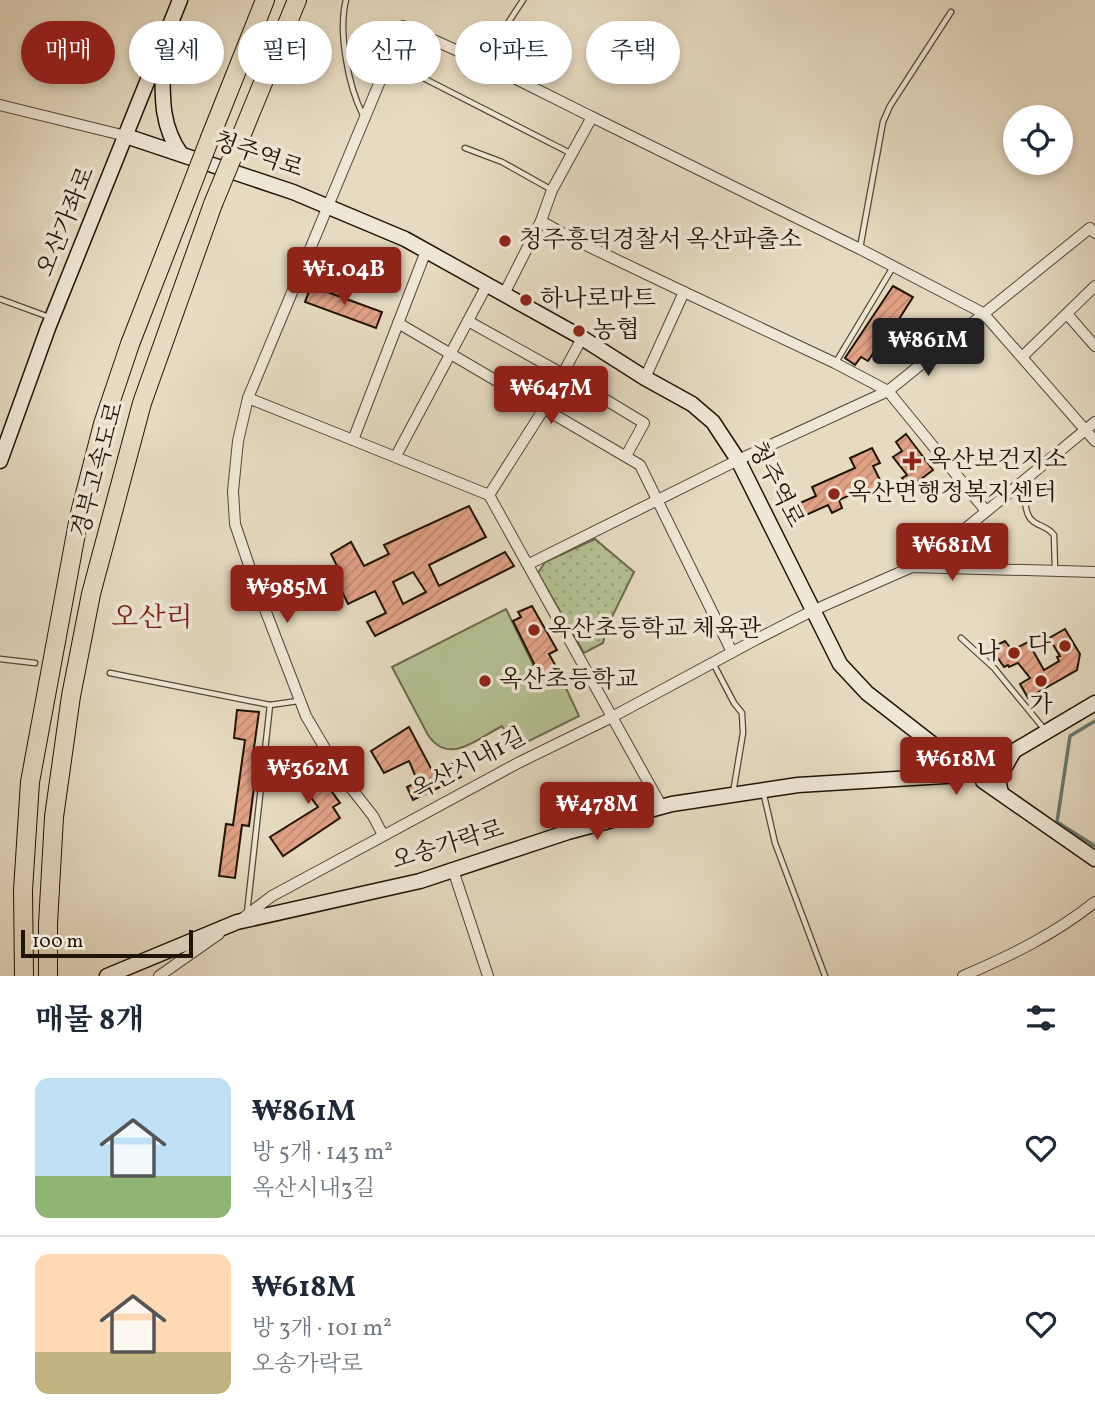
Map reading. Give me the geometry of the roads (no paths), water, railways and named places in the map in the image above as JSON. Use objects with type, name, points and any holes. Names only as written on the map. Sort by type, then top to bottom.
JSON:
[{"type":"highway","name":"경부고속도로","points":[[24,976],[23,890],[30,782],[79,517],[103,424],[126,355],[265,0]]},
{"type":"highway","name":"경부고속도로","points":[[48,976],[54,817],[71,696],[91,594],[142,403],[213,204],[297,0]]},
{"type":"main road","name":"오산가좌로","points":[[172,21],[180,0]]},
{"type":"main road","name":"오산가좌로","points":[[0,461],[24,391],[146,84]]},
{"type":"main road","points":[[164,84],[165,118],[170,139],[181,153]]},
{"type":"main road","name":"청주역로","points":[[126,136],[293,192],[405,239],[582,338],[705,414],[722,433],[738,460],[840,664],[867,693],[962,771]]},
{"type":"main road","points":[[962,771],[968,784],[976,785],[983,773],[1014,751],[1095,703]]},
{"type":"main road","points":[[1001,793],[998,779],[1014,751]]},
{"type":"main road","name":"오송가락로","points":[[242,918],[420,881],[568,832],[662,807],[798,785],[962,771],[972,761],[983,773]]},
{"type":"main road","points":[[983,773],[1001,793],[1095,859]]},
{"type":"main road","name":"옥산시내1길","points":[[107,976],[242,918]]},
{"type":"street","points":[[377,84],[248,398],[238,441],[233,491],[235,524],[299,701],[340,774],[373,816],[383,835]]},
{"type":"street","points":[[526,84],[894,266],[983,313],[1095,441]]},
{"type":"street","name":"청주역로","points":[[0,105],[126,136]]},
{"type":"street","points":[[504,294],[541,221],[552,190],[592,117]]},
{"type":"street","points":[[541,221],[835,363],[887,391],[986,511]]},
{"type":"street","points":[[529,564],[738,460],[887,391],[1090,228],[1095,233]]},
{"type":"street","points":[[353,440],[426,251]]},
{"type":"street","points":[[396,457],[488,285]]},
{"type":"street","points":[[1022,357],[1095,286]]},
{"type":"street","points":[[645,378],[684,292]]},
{"type":"street","points":[[1067,314],[1095,346]]},
{"type":"street","points":[[468,321],[645,423],[626,456]]},
{"type":"street","points":[[398,323],[640,465],[733,652]]},
{"type":"street","points":[[489,495],[545,407],[582,338]]},
{"type":"street","points":[[248,398],[489,495],[662,807]]},
{"type":"street","name":"옥산시내1길","points":[[242,918],[272,896],[383,835],[812,611],[912,567],[937,552],[1095,422]]},
{"type":"street","name":"옥산시내1길","points":[[912,567],[1095,572]]},
{"type":"street","points":[[453,870],[488,976]]},
{"type":"street","points":[[963,976],[1007,957],[1067,924],[1095,902]]},
{"type":"street","points":[[159,976],[242,918]]},
{"type":"lane","points":[[346,0],[342,27],[354,94],[364,117]]},
{"type":"lane","points":[[509,21],[523,0]]},
{"type":"lane","points":[[860,249],[883,122],[890,106],[951,12]]},
{"type":"lane","points":[[436,84],[571,153]]},
{"type":"lane","points":[[465,148],[502,162],[552,190]]},
{"type":"lane","points":[[835,363],[894,266]]},
{"type":"lane","points":[[0,299],[53,318]]},
{"type":"lane","points":[[1024,480],[1028,516],[1054,534],[1055,571]]},
{"type":"lane","points":[[961,638],[994,668],[1046,732]]},
{"type":"lane","points":[[0,659],[35,663]]},
{"type":"lane","points":[[713,663],[742,713],[743,733],[733,795]]},
{"type":"lane","points":[[110,673],[270,705],[299,701]]},
{"type":"lane","points":[[242,918],[270,705]]},
{"type":"lane","points":[[763,790],[775,843],[825,976]]},
{"type":"waterway","points":[[1095,721],[1070,736],[1057,822],[1095,846]]},
{"type":"place","name":"청주흥덕경찰서 옥산파출소","points":[[505,241]]},
{"type":"place","name":"하나로마트","points":[[526,300]]},
{"type":"place","name":"농협","points":[[579,331]]},
{"type":"place","name":"옥산보건지소","points":[[912,461]]},
{"type":"place","name":"옥산면행정복지센터","points":[[834,494]]},
{"type":"place","name":"옥산초등학교 체육관","points":[[534,630]]},
{"type":"place","name":"다","points":[[1065,646]]},
{"type":"place","name":"나","points":[[1014,653]]},
{"type":"place","name":"옥산초등학교","points":[[485,681]]},
{"type":"place","name":"가","points":[[1041,681]]},
{"type":"district","name":"오산리","points":[[152,618]]}]
